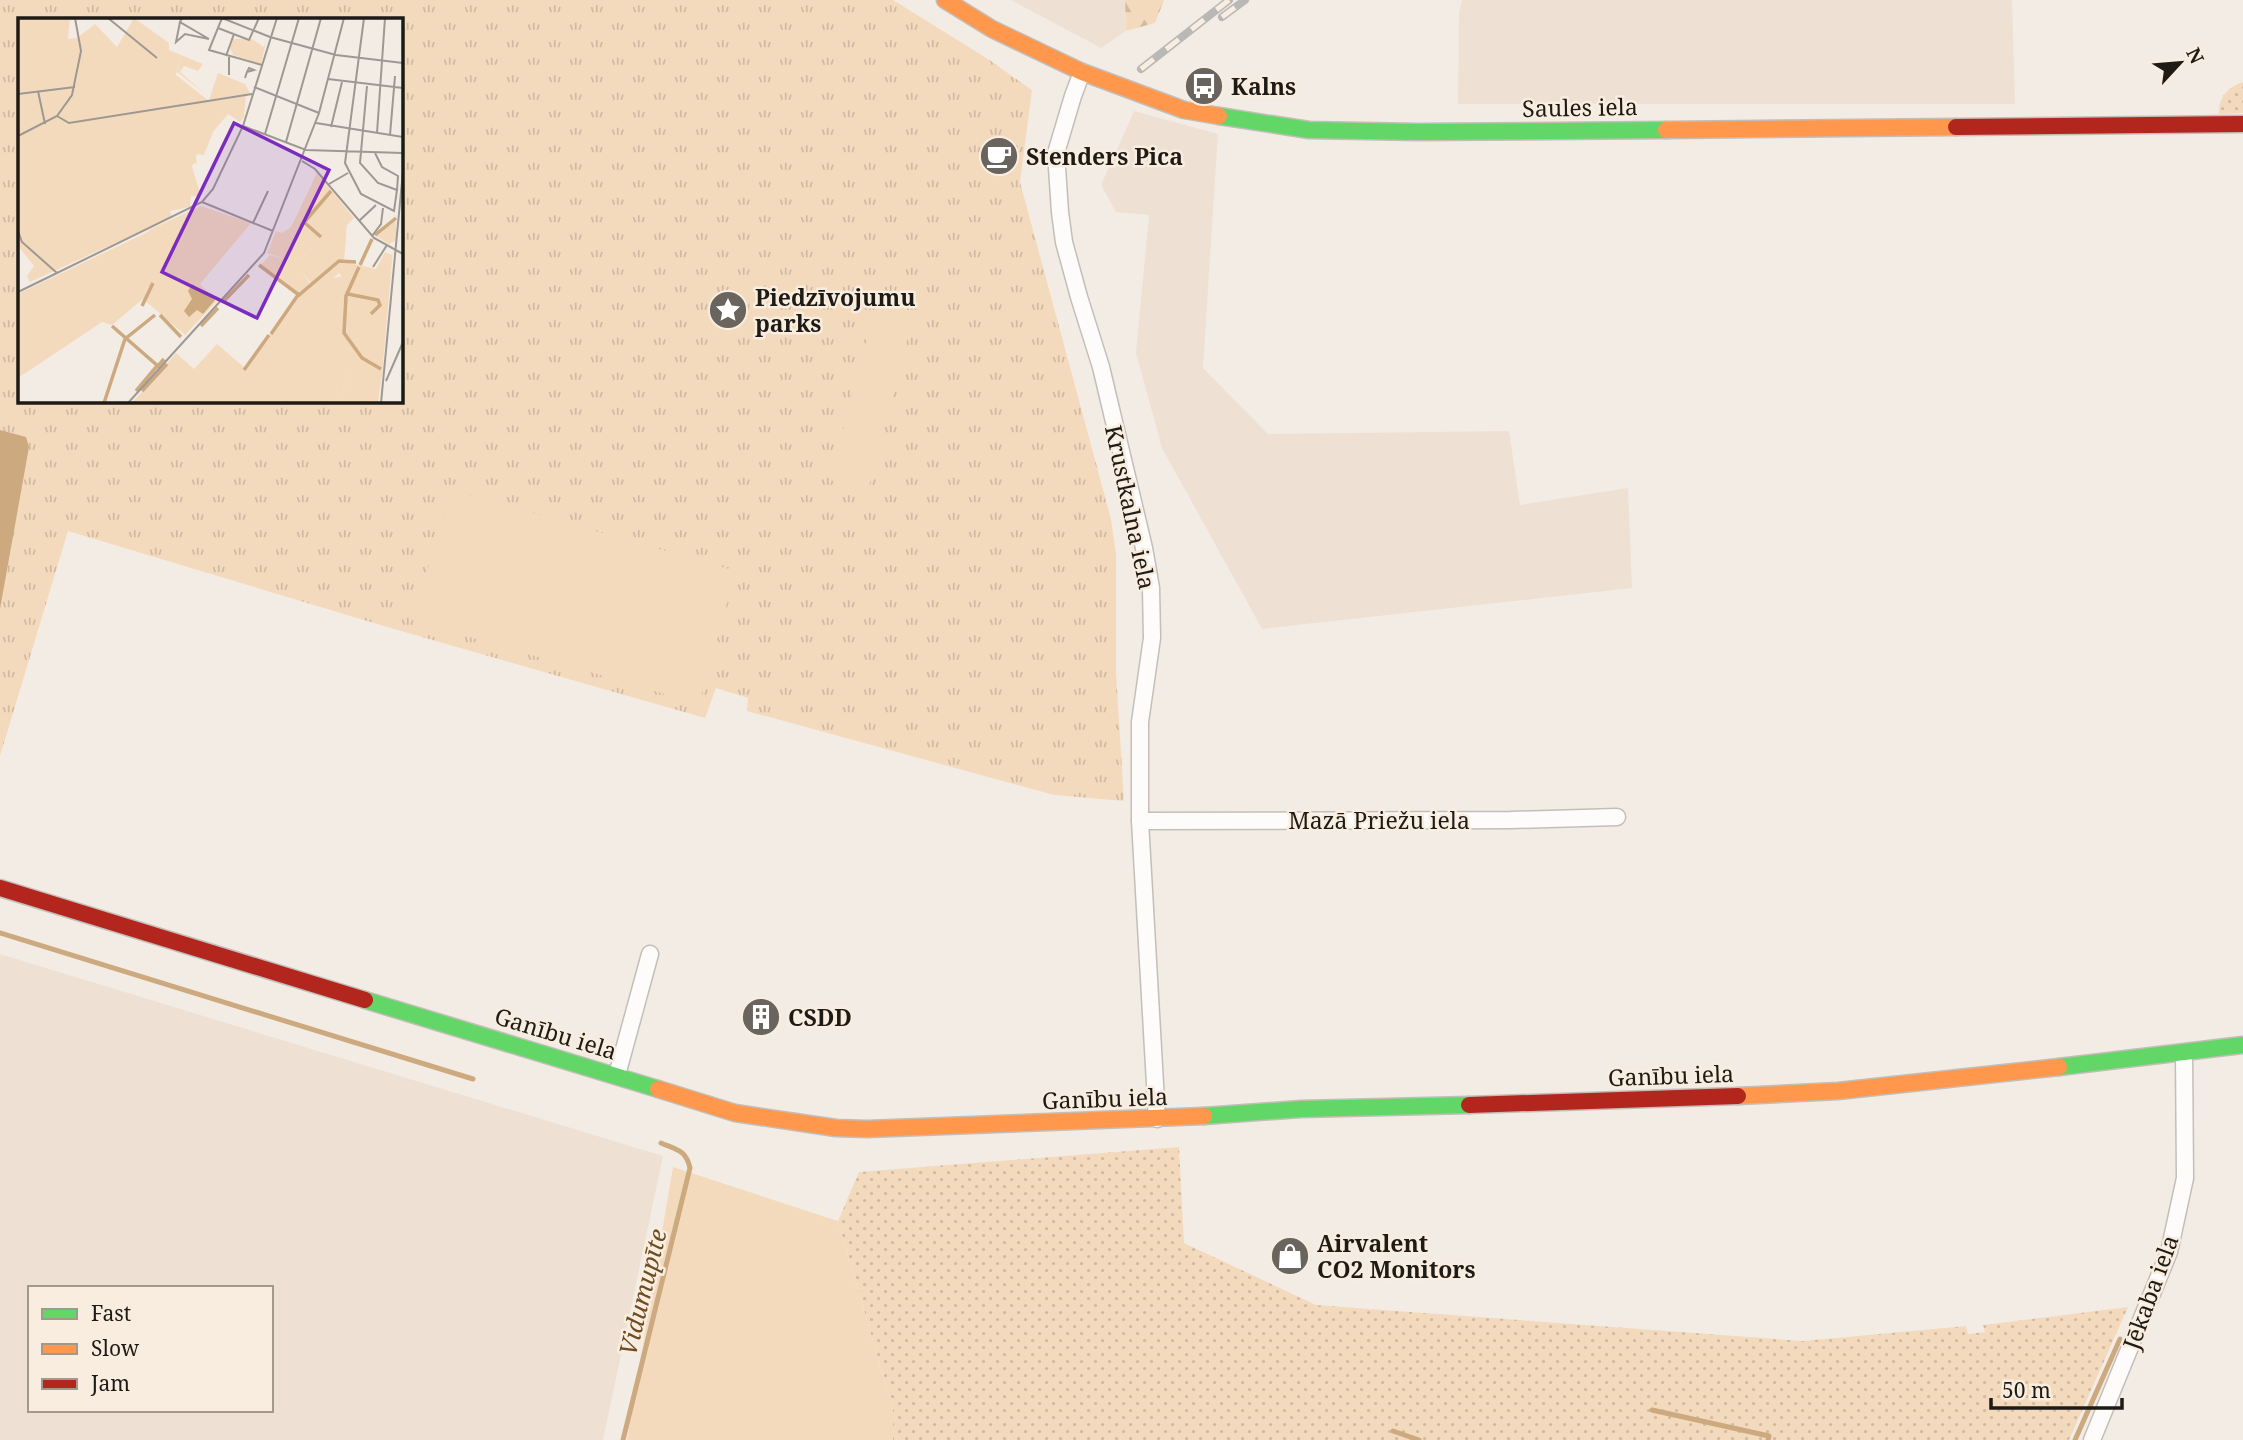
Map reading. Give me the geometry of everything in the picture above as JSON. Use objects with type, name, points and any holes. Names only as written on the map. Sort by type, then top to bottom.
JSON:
[{"type":"street","name":"Saules iela","points":[[944,0],[992,29],[1082,72],[1184,110],[1309,130],[1418,132],[2243,124]]},
{"type":"street","name":"Krustkalna iela","points":[[1082,72],[1056,153],[1059,212],[1064,242],[1104,380],[1151,588],[1152,638],[1140,722],[1140,821],[1157,1119]]},
{"type":"street","name":"Mazā Priežu iela","points":[[1140,821],[1511,820],[1617,817]]},
{"type":"street","name":"Ganību iela","points":[[0,888],[735,1113],[836,1128],[1157,1119],[1301,1109],[1638,1100],[1838,1091],[2184,1054],[2243,1045]]},
{"type":"street","points":[[617,1075],[650,954]]},
{"type":"street","name":"Jēkaba iela","points":[[2092,1440],[2169,1252],[2185,1178],[2184,1054]]},
{"type":"shaded area","points":[[1011,0],[1125,0],[1126,31],[1101,48]]},
{"type":"shaded area","points":[[1462,0],[2012,0],[2015,104],[1458,104],[1459,12]]},
{"type":"shaded area","points":[[1134,111],[1218,134],[1203,368],[1268,434],[1509,431],[1520,505],[1628,488],[1632,588],[1262,629],[1162,448],[1136,353],[1149,215],[1116,212],[1101,185]]},
{"type":"shaded area","points":[[0,430],[26,437],[29,447],[0,609]]},
{"type":"shaded area","points":[[0,954],[663,1156],[603,1440],[0,1440]]},
{"type":"green space","name":"Piedzīvojumu parks","points":[[0,0],[893,0],[988,59],[1032,90],[1020,182],[1111,519],[1116,554],[1116,672],[1124,801],[1054,795],[747,711],[748,698],[716,688],[705,718],[387,627],[68,531],[0,756]]},
{"type":"green space","points":[[1125,0],[1164,0],[1155,23],[1126,31]]},
{"type":"green space","points":[[2243,82],[2243,113],[2219,114],[2225,93]]},
{"type":"green space","points":[[873,315],[911,325],[868,490],[830,480]]},
{"type":"green space","points":[[452,490],[736,571],[699,704],[412,620]]},
{"type":"green space","points":[[1179,1147],[1184,1243],[1316,1305],[1803,1341],[1966,1326],[1968,1334],[1985,1332],[1983,1325],[2128,1307],[2069,1440],[893,1440],[893,1410],[838,1221],[859,1172]]},
{"type":"green space","points":[[673,1167],[838,1221],[893,1410],[893,1440],[627,1440]]},
{"type":"waterway","points":[[0,933],[473,1079]]},
{"type":"waterway","name":"Vidumupīte","points":[[623,1440],[690,1168],[683,1154],[661,1143]]},
{"type":"waterway","points":[[2075,1440],[2120,1339]]},
{"type":"waterway","points":[[1652,1410],[1769,1436],[1768,1440]]},
{"type":"waterway","points":[[1393,1431],[1419,1440]]},
{"type":"railway","points":[[1141,69],[1229,0]]},
{"type":"railway","points":[[1222,17],[1245,0]]},
{"type":"traffic: fast","points":[[1219,116],[1309,130],[1666,130]]},
{"type":"traffic: fast","points":[[365,1000],[658,1089]]},
{"type":"traffic: fast","points":[[2059,1067],[2243,1045]]},
{"type":"traffic: fast","points":[[1204,1116],[1301,1109],[1469,1105]]},
{"type":"traffic: slow","points":[[945,0],[992,29],[1082,72],[1184,110],[1219,116]]},
{"type":"traffic: slow","points":[[1666,130],[1956,127]]},
{"type":"traffic: slow","points":[[1738,1096],[1838,1091],[2059,1067]]},
{"type":"traffic: slow","points":[[658,1089],[735,1113],[836,1128],[1204,1116]]},
{"type":"traffic: jam","points":[[1956,127],[2243,124]]},
{"type":"traffic: jam","points":[[0,888],[365,1000]]},
{"type":"traffic: jam","points":[[1469,1105],[1738,1096]]},
{"type":"place","name":"Kalns","points":[[1204,86]]},
{"type":"place","name":"Stenders Pica","points":[[999,156]]},
{"type":"place","name":"Piedzīvojumu parks","points":[[728,310]]},
{"type":"place","name":"CSDD","points":[[761,1017]]},
{"type":"place","name":"Airvalent CO2 Monitors","points":[[1290,1256]]}]
